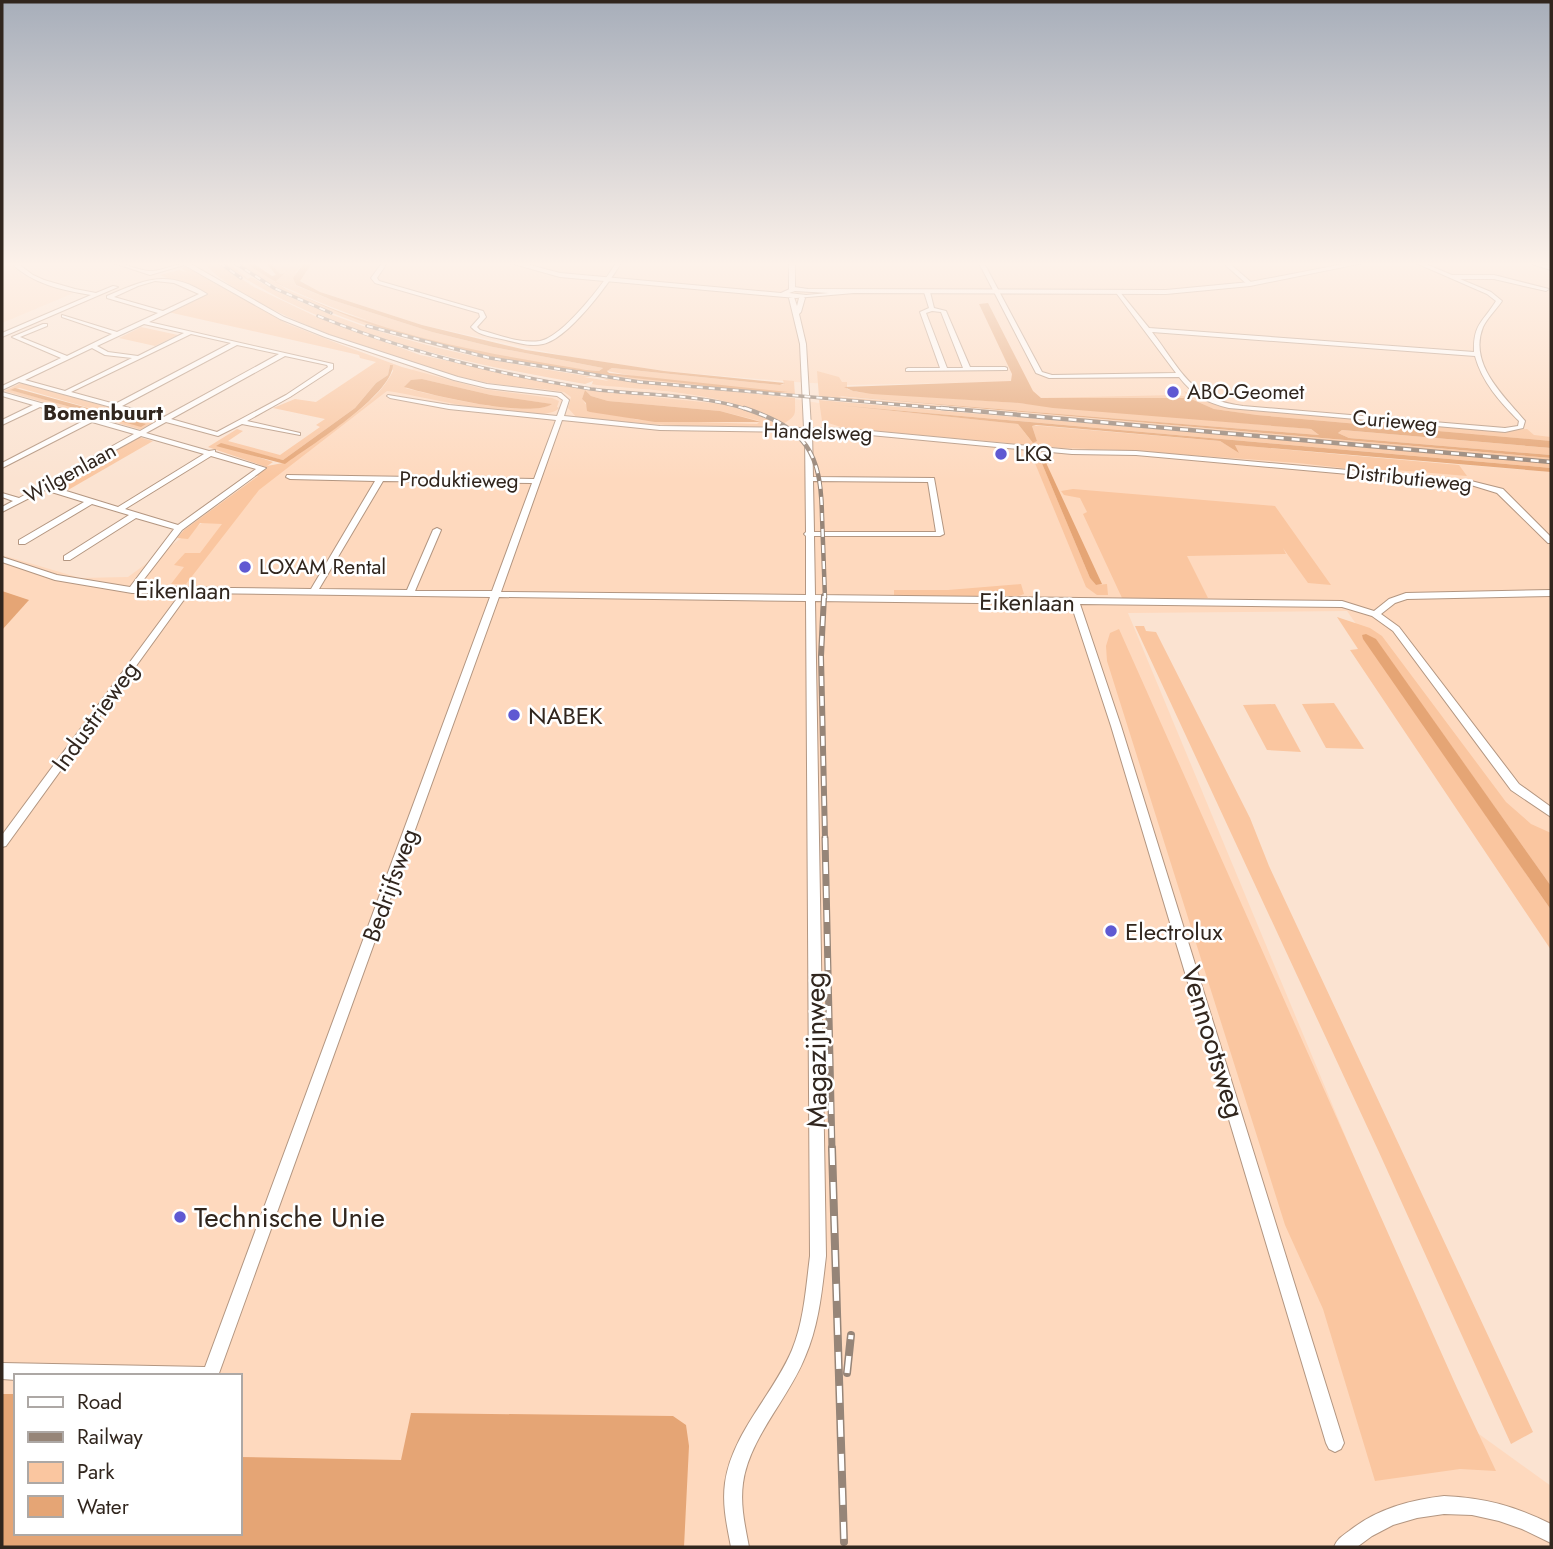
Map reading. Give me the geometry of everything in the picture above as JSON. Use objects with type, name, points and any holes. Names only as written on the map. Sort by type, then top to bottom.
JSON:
[{"type":"street","points":[[19,335],[15,337],[67,358]]},
{"type":"street","points":[[2,388],[114,335]]},
{"type":"street","points":[[65,393],[183,335]]},
{"type":"street","points":[[2,379],[218,434],[243,422],[331,368],[330,364],[203,335]]},
{"type":"street","name":"Bedrijfsweg","points":[[210,1374],[565,404],[563,396],[477,384],[383,356],[328,335]]},
{"type":"street","points":[[499,335],[533,343],[554,340],[558,335]]},
{"type":"street","name":"Magazijnweg","points":[[740,1547],[733,1513],[736,1473],[798,1353],[812,1304],[818,1256],[808,430],[806,365],[802,335]]},
{"type":"street","points":[[932,335],[944,369]]},
{"type":"street","points":[[953,335],[967,369]]},
{"type":"street","points":[[1019,335],[1039,373],[1051,377],[1180,375]]},
{"type":"street","name":"Curieweg","points":[[1151,335],[1180,375],[1198,394],[1232,407],[1505,430],[1521,427],[1522,421],[1490,383],[1478,354]]},
{"type":"street","points":[[1220,335],[1478,354],[1479,335]]},
{"type":"street","points":[[115,407],[236,343]]},
{"type":"street","points":[[92,346],[107,354],[138,358]]},
{"type":"street","name":"Wilgenlaan","points":[[2,510],[284,354]]},
{"type":"street","points":[[908,370],[1005,369]]},
{"type":"street","points":[[2,394],[262,468],[179,528],[132,590]]},
{"type":"street","name":"Handelsweg","points":[[390,396],[449,407],[694,430],[808,430],[1247,463]]},
{"type":"street","points":[[2,423],[40,404]]},
{"type":"street","points":[[2,466],[92,419]]},
{"type":"street","points":[[243,422],[298,434]]},
{"type":"street","points":[[118,510],[212,452]]},
{"type":"street","name":"Distributieweg","points":[[1247,463],[1471,483],[1500,491],[1551,541]]},
{"type":"street","name":"Produktieweg","points":[[290,477],[538,481]]},
{"type":"street","name":"Produktieweg","points":[[314,592],[380,478]]},
{"type":"street","points":[[808,479],[931,480],[940,534],[808,534]]},
{"type":"street","points":[[44,487],[179,528]]},
{"type":"street","points":[[2,495],[19,500]]},
{"type":"street","points":[[22,542],[90,501]]},
{"type":"street","points":[[67,558],[135,515]]},
{"type":"street","points":[[410,593],[437,530]]},
{"type":"street","name":"Eikenlaan","points":[[2,559],[55,577],[132,590],[1342,604],[1375,614],[1396,629],[1515,787],[1551,813]]},
{"type":"street","name":"Industrieweg","points":[[2,843],[180,599],[190,590]]},
{"type":"street","points":[[1375,614],[1398,597],[1406,596],[1551,593]]},
{"type":"street","name":"Vennootsweg","points":[[1075,603],[1116,726],[1335,1443]]},
{"type":"street","points":[[2,1371],[158,1374]]},
{"type":"street","points":[[1343,1547],[1385,1517],[1429,1504],[1484,1507],[1538,1526],[1551,1534]]},
{"type":"shaded area","points":[[470,335],[1551,335],[1551,442],[1035,402],[1000,382],[849,385],[795,382],[664,371],[570,357]]},
{"type":"shaded area","points":[[425,360],[583,392],[593,383],[731,399],[795,399],[836,406],[1354,456],[1551,472],[1551,901],[1347,611],[1128,613],[1465,1424],[1551,1486],[1551,1547],[2,1547],[2,555],[80,578],[128,577]]},
{"type":"green space","points":[[124,335],[177,335],[155,346],[119,338]]},
{"type":"green space","points":[[271,335],[317,335],[402,367],[483,389],[552,398],[559,401],[559,408],[548,413],[505,412],[387,391],[259,490],[186,584],[171,584],[184,567],[174,565],[185,553],[200,553],[222,524],[200,523],[188,539],[177,538],[266,467],[208,447],[237,429],[243,431],[228,441],[280,455],[320,427],[316,425],[325,419],[273,408],[295,399],[316,402],[376,362],[360,358],[359,355]],"holes":[[[390,365],[393,371],[385,385],[359,410],[283,463],[267,466],[273,462],[218,444],[283,460],[355,408],[376,383],[388,375]],[[422,379],[491,395],[551,404],[540,408],[503,407],[405,388]]]},
{"type":"green space","points":[[367,335],[420,355],[587,390],[721,404],[751,412],[780,425],[766,428],[691,427],[577,418],[568,408],[571,397],[564,392],[500,385],[450,374],[333,336]],"holes":[[[585,390],[591,396],[608,401],[720,411],[760,421],[757,424],[638,420],[587,406],[582,399]]]},
{"type":"green space","points":[[372,335],[394,335],[461,353],[609,381],[601,378],[795,398],[794,414],[783,424],[762,413],[717,399],[597,385],[592,384],[593,381],[585,384],[493,367]]},
{"type":"green space","points":[[400,335],[416,335],[455,347],[601,374],[787,392],[644,378],[607,371],[612,368],[780,385],[784,384],[783,380],[794,381],[795,396],[581,374],[432,345]]},
{"type":"green space","points":[[414,335],[445,335],[603,368],[599,371],[558,367],[475,352]]},
{"type":"green space","points":[[817,371],[839,377],[842,382],[847,382],[847,389],[857,392],[1019,403],[1311,429],[1319,435],[838,396],[842,397],[1540,457],[1551,458],[1551,461],[819,397]]},
{"type":"green space","points":[[21,383],[159,421],[142,430],[4,391]],"holes":[[[20,388],[145,424],[109,418],[11,390]]]},
{"type":"green space","points":[[1184,391],[1209,402],[1234,408],[1501,431],[1527,429],[1534,435],[1551,437],[1551,441],[1257,415],[1214,409],[1189,398],[1039,398],[1188,397]]},
{"type":"green space","points":[[819,400],[1551,463],[1551,468],[837,405],[1018,424],[1032,442],[1037,441],[1032,426],[1041,426],[1220,441],[1239,453],[1235,445],[1459,465],[1467,476],[1395,470],[1396,474],[1298,463],[1061,448],[844,428],[822,421]]},
{"type":"green space","points":[[1342,430],[1551,448],[1551,455],[1349,438],[1338,433]]},
{"type":"green space","points":[[139,437],[153,441],[68,490],[52,487]]},
{"type":"green space","points":[[1030,451],[1047,452],[1038,454],[1090,578],[1096,585],[1107,584],[1108,595],[1097,595],[1086,587]]},
{"type":"green space","points":[[1073,489],[1275,506],[1331,585],[1308,583],[1283,548],[1286,554],[1187,556],[1208,598],[1122,598],[1083,514],[1087,512],[1080,498],[1064,495],[1061,491]]},
{"type":"green space","points":[[1021,584],[1024,594],[1016,597],[894,596],[894,590],[948,590]]},
{"type":"green space","points":[[1337,617],[1370,628],[1382,636],[1506,802],[1531,824],[1551,833],[1551,886],[1376,640],[1362,635],[1551,910],[1551,950],[1350,650],[1358,649]]},
{"type":"green space","points":[[1135,626],[1144,626],[1146,631],[1156,632],[1250,818],[1269,866],[1533,1432],[1511,1444],[1378,1150]]},
{"type":"green space","points":[[1119,629],[1496,1471],[1460,1469],[1375,1481],[1323,1309],[1285,1225],[1107,661],[1106,646],[1110,633]]},
{"type":"green space","points":[[1334,703],[1364,749],[1326,748],[1302,704]]},
{"type":"green space","points":[[1275,704],[1301,752],[1267,750],[1243,705]]},
{"type":"water","points":[[404,335],[587,370],[599,371],[603,368],[445,335],[465,335],[526,350],[664,371],[785,383],[780,385],[612,368],[607,371],[609,373],[788,392],[736,390],[572,370],[456,349]]},
{"type":"water","points":[[994,335],[1005,335],[1033,391],[1041,398],[1189,398],[1214,409],[1257,415],[1551,441],[1551,448],[1342,430],[1338,433],[1349,438],[1551,455],[1551,458],[838,396],[1319,435],[1311,429],[1019,403],[872,394],[844,387],[1011,381],[1012,374]]},
{"type":"water","points":[[390,365],[393,365],[389,377],[365,405],[285,464],[216,446],[221,443],[283,460],[355,408],[376,383],[388,375]]},
{"type":"water","points":[[422,379],[491,395],[552,404],[540,408],[503,407],[457,400],[404,387],[411,380]]},
{"type":"water","points":[[15,388],[146,424],[141,427],[10,390]]},
{"type":"water","points":[[585,390],[591,396],[608,401],[720,411],[761,422],[655,422],[590,412],[582,399]]},
{"type":"water","points":[[837,405],[1551,468],[1551,472],[1235,445],[1239,453],[1220,441],[1036,425],[1032,426],[1037,441],[1033,443],[1018,424]]},
{"type":"water","points":[[1038,454],[1042,454],[1102,584],[1096,585],[1090,578]]},
{"type":"water","points":[[2,591],[29,600],[2,630]]},
{"type":"water","points":[[1362,635],[1376,639],[1551,886],[1551,910],[1363,639]]},
{"type":"water","points":[[2,1394],[14,1394],[14,1535],[242,1535],[242,1457],[401,1460],[411,1413],[673,1416],[686,1425],[689,1446],[684,1547],[2,1547]]},
{"type":"railway","points":[[370,335],[418,351],[521,376],[591,389],[691,398],[749,410]]},
{"type":"railway","points":[[403,335],[490,358],[640,382],[961,410]]},
{"type":"railway","points":[[744,408],[783,425],[806,446],[813,459],[821,494],[825,598]]},
{"type":"railway","points":[[941,408],[1551,462]]},
{"type":"railway","points":[[824,596],[821,656],[825,839]]},
{"type":"railway","points":[[825,838],[832,1150]]},
{"type":"railway","points":[[832,1148],[844,1542]]},
{"type":"railway","points":[[847,1373],[851,1335]]},
{"type":"place","name":"ABO-Geomet","points":[[1173,392]]},
{"type":"place","name":"LKQ","points":[[1001,454]]},
{"type":"place","name":"LOXAM Rental","points":[[245,567]]},
{"type":"place","name":"NABEK","points":[[514,715]]},
{"type":"place","name":"Electrolux","points":[[1111,931]]},
{"type":"place","name":"Technische Unie","points":[[180,1217]]},
{"type":"district","name":"Bomenbuurt","points":[[103,413]]}]
